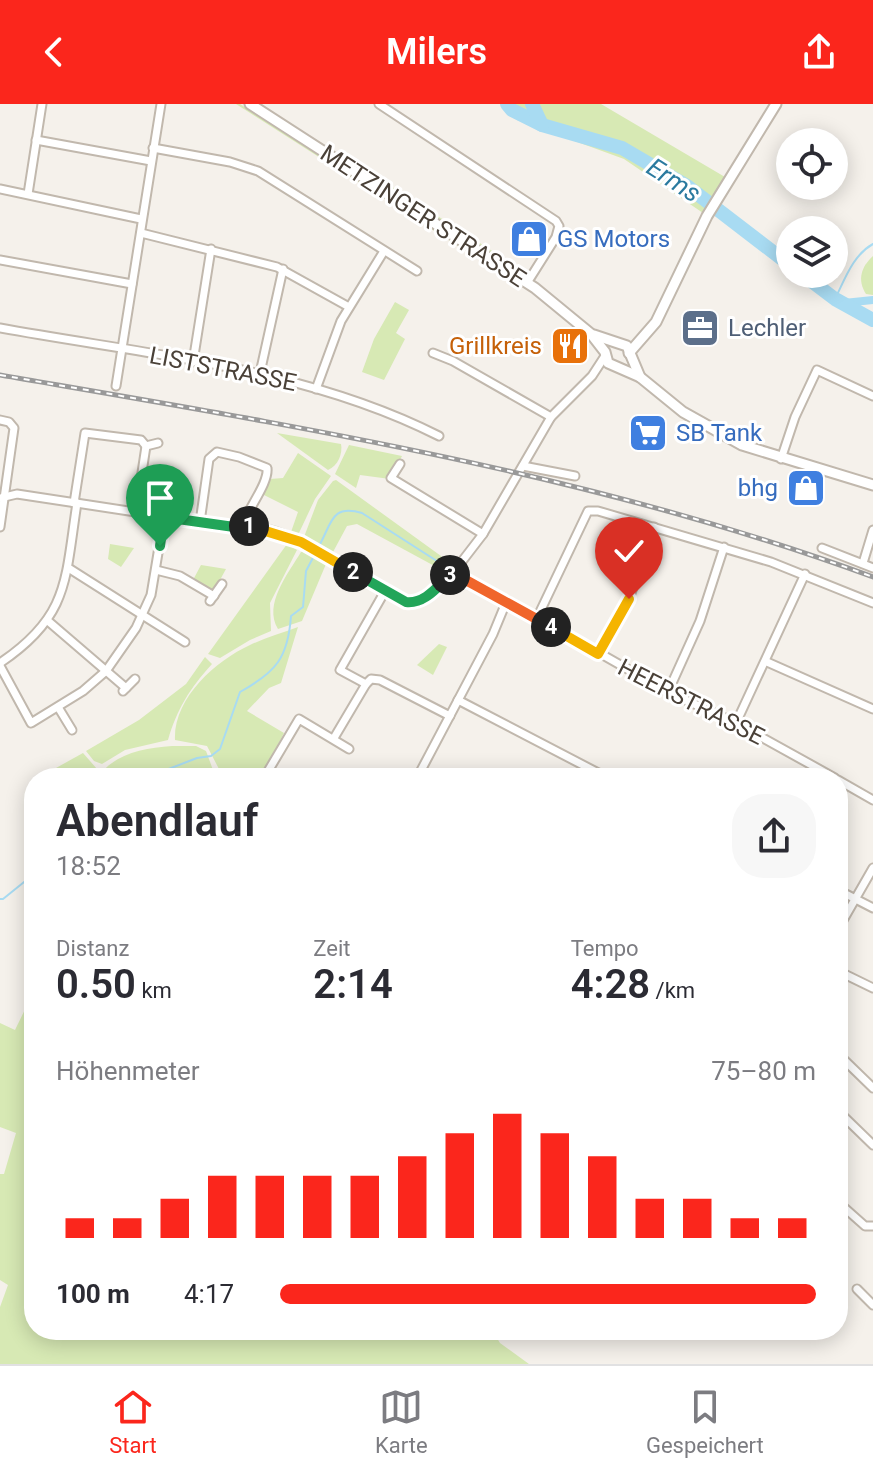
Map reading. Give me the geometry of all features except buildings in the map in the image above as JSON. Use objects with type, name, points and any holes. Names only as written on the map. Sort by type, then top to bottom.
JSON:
[{"type":"street","points":[[28,194],[42,104]]},
{"type":"street","points":[[116,386],[161,104]]},
{"type":"street","points":[[379,104],[556,221],[559,226],[556,237],[527,283]]},
{"type":"street","points":[[592,376],[626,363],[656,322],[707,216],[776,104]]},
{"type":"street","name":"METZINGER STRASSE","points":[[255,105],[527,283],[591,334],[605,354]]},
{"type":"street","points":[[36,140],[151,161]]},
{"type":"street","points":[[153,148],[230,162],[258,171],[417,271]]},
{"type":"street","points":[[0,189],[141,219]]},
{"type":"street","points":[[141,233],[283,269],[349,307]]},
{"type":"street","points":[[193,362],[211,249]]},
{"type":"street","points":[[316,389],[341,321],[384,251]]},
{"type":"street","points":[[0,260],[132,284]]},
{"type":"street","points":[[260,373],[283,269]]},
{"type":"street","name":"LISTSTRASSE","points":[[0,328],[260,373],[316,389],[439,436]]},
{"type":"street","name":"METZINGER STRASSE","points":[[591,334],[617,342]]},
{"type":"street","points":[[2,498],[17,494],[268,530],[318,551],[406,602],[419,602],[453,573],[483,534],[551,417],[592,376],[608,346],[646,334]]},
{"type":"street","points":[[617,342],[629,355],[640,377]]},
{"type":"street","points":[[433,353],[453,361],[551,417]]},
{"type":"street","points":[[605,354],[608,363],[640,377],[703,425],[742,445],[873,485]]},
{"type":"street","points":[[781,459],[795,417],[817,370],[873,396]]},
{"type":"street","points":[[0,420],[9,422],[14,428],[0,527]]},
{"type":"street","points":[[136,512],[146,446],[141,440],[85,433],[70,569],[60,598],[48,621],[0,664],[31,723],[83,691],[106,671],[144,615],[156,570],[164,517]]},
{"type":"street","points":[[146,446],[158,443]]},
{"type":"street","points":[[200,522],[209,459],[217,452],[267,468],[267,477],[243,525]]},
{"type":"street","points":[[400,464],[391,478],[483,534]]},
{"type":"street","points":[[523,466],[575,476]]},
{"type":"street","points":[[537,618],[588,511],[598,511],[724,547],[805,574],[873,603]]},
{"type":"street","points":[[598,654],[629,599],[654,527]]},
{"type":"street","points":[[863,563],[873,530]]},
{"type":"street","points":[[668,692],[699,622],[724,547]]},
{"type":"street","points":[[822,548],[873,568]]},
{"type":"street","points":[[70,569],[185,642]]},
{"type":"street","points":[[156,570],[180,576],[212,599],[222,584]]},
{"type":"street","name":"HEERSTRASSE","points":[[453,573],[507,600],[668,692],[736,723],[816,768]]},
{"type":"street","points":[[736,723],[767,662],[805,574]]},
{"type":"street","points":[[366,684],[340,670],[385,591]]},
{"type":"street","points":[[424,768],[493,634],[507,600]]},
{"type":"street","points":[[48,621],[125,690],[135,679]]},
{"type":"street","points":[[767,662],[873,709]]},
{"type":"street","points":[[334,738],[371,679],[380,680],[450,716]]},
{"type":"street","points":[[458,700],[589,768]]},
{"type":"street","points":[[58,707],[72,730]]},
{"type":"street","points":[[270,768],[299,719],[349,749]]},
{"type":"street","name":"HEERSTRASSE","points":[[848,786],[873,800]]},
{"type":"street","points":[[848,911],[873,868]]},
{"type":"street","points":[[848,895],[873,908]]},
{"type":"street","points":[[848,976],[873,988]]},
{"type":"street","points":[[848,1065],[873,1088]]},
{"type":"street","points":[[848,1121],[873,1145]]},
{"type":"street","points":[[848,1211],[865,1226],[873,1225]]},
{"type":"street","points":[[857,1289],[873,1305]]},
{"type":"green space","points":[[236,104],[240,104],[476,256],[472,255]]},
{"type":"green space","points":[[501,104],[601,104],[725,177],[703,213],[624,159],[517,120]]},
{"type":"green space","points":[[372,174],[525,272],[519,271]]},
{"type":"green space","points":[[873,256],[873,295],[866,294],[861,279],[863,269]]},
{"type":"green space","points":[[395,302],[409,310],[396,333],[405,339],[384,380],[362,372],[374,339]]},
{"type":"green space","points":[[277,433],[341,444],[339,459],[328,470]]},
{"type":"green space","points":[[349,445],[402,456],[390,479],[360,475],[356,488],[335,474]]},
{"type":"green space","points":[[298,453],[331,476],[315,499],[298,535],[291,532],[298,512],[262,494],[270,479],[283,478]]},
{"type":"green space","points":[[336,480],[441,556],[445,562],[440,569],[357,524],[347,526],[333,552],[304,537],[318,500]]},
{"type":"green space","points":[[110,544],[134,548],[121,567],[108,559]]},
{"type":"green space","points":[[287,544],[297,550],[270,603],[271,631],[220,658],[208,654]]},
{"type":"green space","points":[[304,551],[326,564],[302,621],[278,629],[273,610],[275,599],[284,579]]},
{"type":"green space","points":[[201,565],[226,569],[215,589],[193,580]]},
{"type":"green space","points":[[298,627],[281,683],[269,688],[247,711],[284,733],[266,768],[218,768],[207,746],[175,740],[176,725],[189,696],[210,671],[250,645]]},
{"type":"green space","points":[[439,644],[447,647],[433,675],[417,665]]},
{"type":"green space","points":[[205,657],[212,664],[185,699],[168,740],[125,750],[102,764],[94,761],[86,751],[139,720],[186,684]]},
{"type":"green space","points":[[196,746],[206,751],[212,768],[106,768],[121,757],[151,748]]},
{"type":"green space","points":[[83,753],[96,768],[56,768]]},
{"type":"green space","points":[[24,1012],[24,1340],[498,1340],[529,1364],[0,1364],[0,1307],[8,1285],[0,1280],[0,1174],[4,1174],[16,1133],[0,1127],[0,1023],[15,1030]]},
{"type":"waterway","name":"Erms","points":[[507,104],[512,110],[542,125],[622,148],[687,186],[776,254]]},
{"type":"waterway","name":"Erms","points":[[532,104],[542,125]]},
{"type":"waterway","points":[[835,299],[855,261],[873,244]]},
{"type":"waterway","name":"Erms","points":[[820,288],[873,320]]},
{"type":"waterway","points":[[844,303],[873,300]]},
{"type":"waterway","points":[[319,546],[338,513],[352,511],[362,513],[440,563]]},
{"type":"waterway","points":[[171,768],[211,756],[220,749],[240,692],[263,678],[283,653],[291,616],[303,607],[306,571],[316,552]]},
{"type":"waterway","points":[[0,899],[24,882]]},
{"type":"railway","points":[[0,375],[332,434],[551,481],[767,541],[873,577]]},
{"type":"place","name":"GS Motors","points":[[529,239]]},
{"type":"place","name":"Lechler","points":[[700,328]]},
{"type":"place","name":"Grillkreis","points":[[570,346]]},
{"type":"place","name":"SB Tank","points":[[648,433]]},
{"type":"place","name":"bhg","points":[[806,488]]},
{"type":"route","points":[[160,546],[164,517],[268,530],[301,542],[385,591],[412,603],[419,602],[453,573],[598,654],[629,599]]}]
